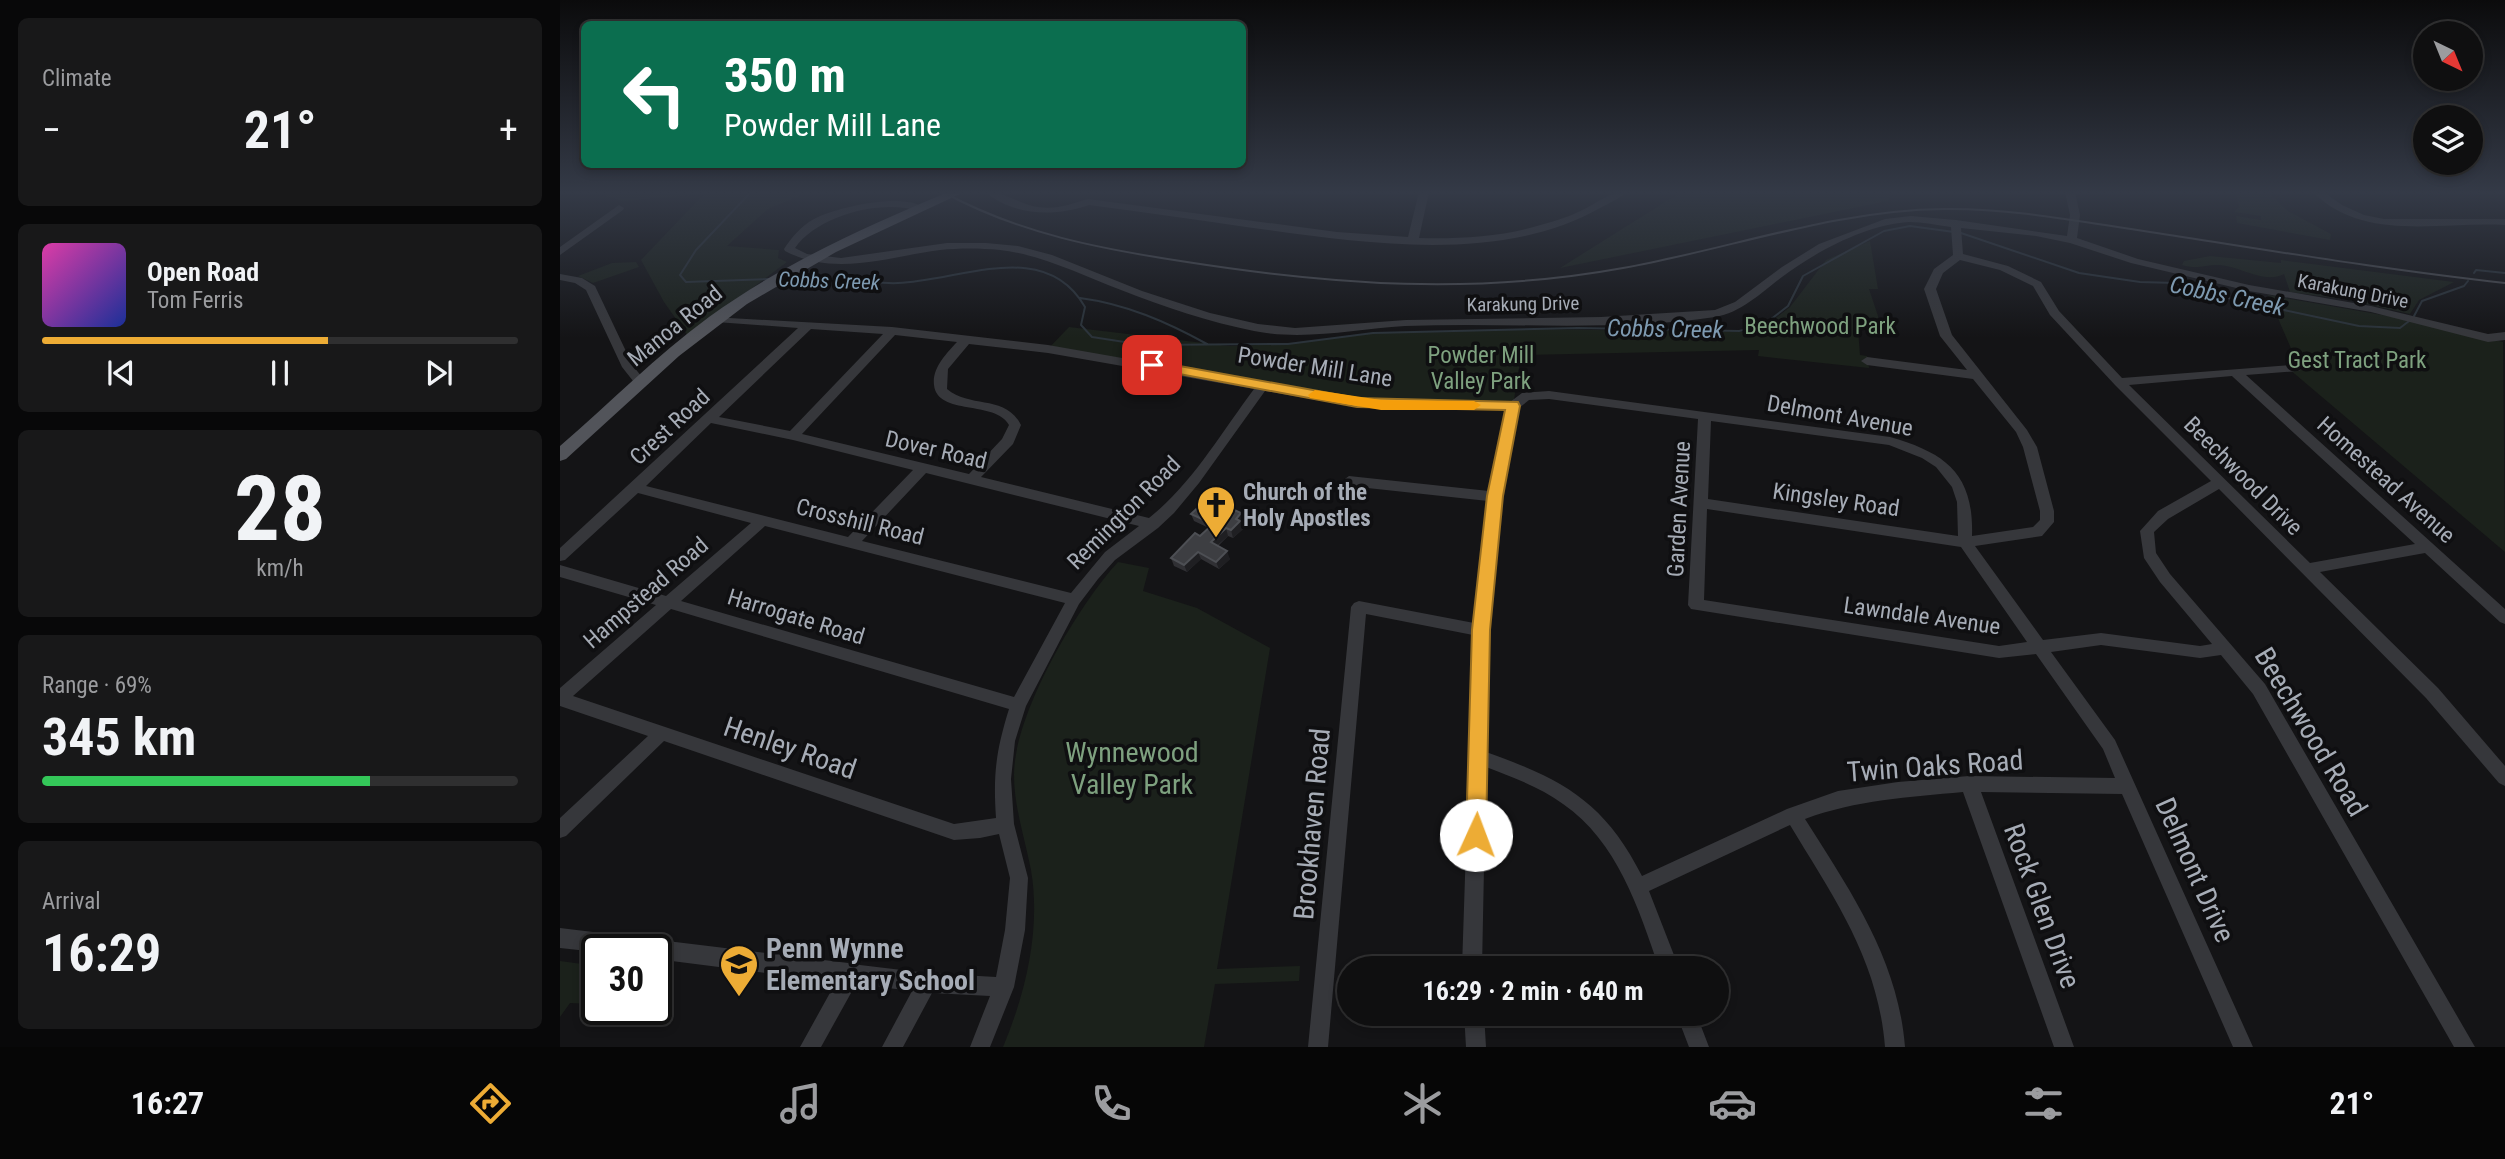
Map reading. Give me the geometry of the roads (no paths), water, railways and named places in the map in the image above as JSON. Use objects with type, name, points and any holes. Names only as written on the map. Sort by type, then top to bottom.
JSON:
[{"type":"main road","name":"Manoa Road","points":[[560,455],[716,319],[775,280],[849,241]]},
{"type":"street","points":[[560,252],[575,241]]},
{"type":"street","points":[[796,241],[790,246],[791,251],[811,259]]},
{"type":"street","name":"Karakung Drive","points":[[811,259],[867,259],[950,246],[1005,247],[1057,260],[1146,296],[1213,318],[1265,329],[1301,331],[1386,324],[1571,322],[1717,313],[1739,304],[1786,269],[1835,241]]},
{"type":"street","points":[[1958,241],[1958,250],[1938,271],[1930,289],[1946,336],[1976,375]]},
{"type":"street","name":"Karakung Drive","points":[[2075,241],[2135,261],[2261,291],[2371,309],[2488,338],[2505,336]]},
{"type":"street","name":"Beechwood Drive","points":[[1958,250],[2037,284],[2054,313],[2119,382],[2432,693],[2505,778]]},
{"type":"street","points":[[560,277],[578,280],[591,288],[628,366],[640,383]]},
{"type":"street","name":"Powder Mill Lane","points":[[716,319],[892,331],[1060,351],[1381,405],[1513,406]]},
{"type":"street","name":"Crest Road","points":[[560,556],[807,326]]},
{"type":"street","points":[[793,436],[892,331]]},
{"type":"street","points":[[966,340],[942,369],[939,382],[941,391],[960,403],[1005,411],[1013,418],[1015,425],[1008,441],[972,479]]},
{"type":"street","points":[[1867,361],[1976,375]]},
{"type":"street","points":[[2119,382],[2299,368]]},
{"type":"street","name":"Homestead Avenue","points":[[2237,374],[2505,618]]},
{"type":"street","name":"Kingsley Road","points":[[1700,503],[1965,542],[2037,532],[2047,522],[2048,511],[2030,447],[2021,430],[1976,375]]},
{"type":"street","name":"Remington Road","points":[[981,1047],[1004,988],[1015,930],[1019,878],[1005,824],[1002,779],[1007,741],[1018,705],[1074,600],[1110,556],[1153,524],[1194,480],[1263,385]]},
{"type":"street","name":"Delmont Avenue","points":[[1513,406],[1526,396],[1549,395],[1889,441],[1916,448],[1936,458],[1950,471],[1968,513],[1965,542]]},
{"type":"street","points":[[1472,956],[1481,630],[1495,496],[1513,406]]},
{"type":"street","name":"Garden Avenue","points":[[1696,605],[1705,415]]},
{"type":"street","name":"Dover Road","points":[[710,419],[793,436],[1153,524]]},
{"type":"street","points":[[851,543],[923,468]]},
{"type":"street","points":[[1349,481],[1495,496]]},
{"type":"street","name":"Beechwood Road","points":[[2219,483],[2163,515],[2147,531],[2149,554],[2165,578],[2259,689],[2465,1047]]},
{"type":"street","name":"Crosshill Road","points":[[635,488],[1074,600]]},
{"type":"street","name":"Hampstead Road","points":[[560,698],[762,521]]},
{"type":"street","points":[[1965,542],[2038,646]]},
{"type":"street","points":[[2307,569],[2429,547]]},
{"type":"street","name":"Harrogate Road","points":[[560,571],[995,701],[1018,705]]},
{"type":"street","name":"Lawndale Avenue","points":[[1696,605],[1999,652],[2101,639],[2200,652],[2226,648]]},
{"type":"street","name":"Brookhaven Road","points":[[1318,1047],[1359,607],[1481,630]]},
{"type":"street","name":"Delmont Drive","points":[[2038,646],[2109,745],[2243,1047]]},
{"type":"street","name":"Henley Road","points":[[560,698],[954,832],[1005,824]]},
{"type":"street","points":[[560,830],[663,732]]},
{"type":"street","points":[[1479,757],[1522,773],[1579,805],[1613,843],[1640,886],[1665,956]]},
{"type":"street","name":"Twin Oaks Road","points":[[1640,886],[1793,815],[1838,799],[1898,790],[1969,785],[2126,786]]},
{"type":"street","name":"Rock Glen Drive","points":[[1969,785],[2064,1047]]},
{"type":"street","points":[[1793,815],[1858,922],[1884,981],[1895,1047]]},
{"type":"street","points":[[560,937],[853,971],[928,983],[1004,988]]},
{"type":"street","points":[[810,1047],[853,971]]},
{"type":"street","points":[[892,1047],[928,983]]},
{"type":"street","points":[[1475,1026],[1476,1047]]},
{"type":"street","points":[[1691,1026],[1699,1047]]},
{"type":"waterway","name":"Cobbs Creek","points":[[705,241],[680,275],[686,282],[769,279]]},
{"type":"waterway","name":"Cobbs Creek","points":[[786,280],[898,283],[974,271],[1025,268],[1048,273],[1068,286],[1085,307],[1081,325],[1092,337],[1144,345],[1288,344],[1373,333],[1578,328],[1739,331],[1762,326],[1788,306],[1803,276],[1866,241]]},
{"type":"waterway","name":"Cobbs Creek","points":[[1984,241],[2079,273],[2140,282],[2176,283],[2223,297],[2359,326],[2400,328],[2413,318],[2422,301],[2464,286],[2468,281]]},
{"type":"waterway","name":"Cobbs Creek","points":[[2474,273],[2476,270],[2505,273]]},
{"type":"waterway","name":"Cobbs Creek","points":[[1080,298],[1146,315],[1207,344]]},
{"type":"tram line","points":[[1074,241],[1242,270],[1405,284],[1513,282],[1568,276],[1623,268],[1744,241]]},
{"type":"tram line","points":[[2208,241],[2505,283]]},
{"type":"place","name":"Church of the Holy Apostles","points":[[1216,539]]},
{"type":"place","name":"Penn Wynne Elementary School","points":[[739,998]]},
{"type":"park label","name":"Beechwood Park","points":[[1820,326]]},
{"type":"park label","name":"Gest Tract Park","points":[[2357,360]]},
{"type":"park label","name":"Powder Mill Valley Park","points":[[1481,368]]},
{"type":"park label","name":"Wynnewood Valley Park","points":[[1132,768]]}]
